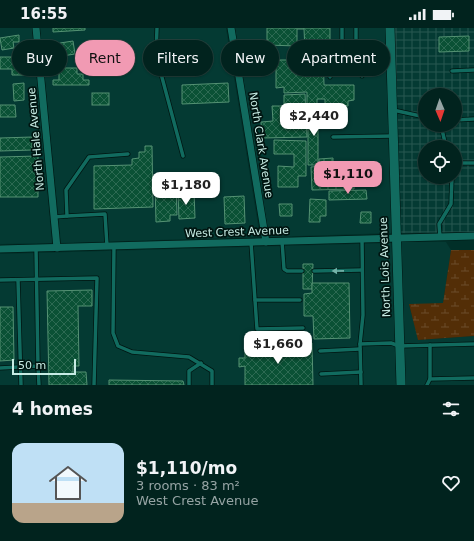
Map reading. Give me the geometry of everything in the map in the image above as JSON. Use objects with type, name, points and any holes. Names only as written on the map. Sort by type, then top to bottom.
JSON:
[{"type":"street","name":"North Hale Avenue","points":[[36,28],[57,248]]},
{"type":"street","name":"North Clark Avenue","points":[[231,28],[266,242]]},
{"type":"street","name":"North Lois Avenue","points":[[390,28],[390,40]]},
{"type":"street","name":"North Lois Avenue","points":[[390,57],[400,385]]},
{"type":"street","name":"West Crest Avenue","points":[[0,249],[474,236]]},
{"type":"lane","points":[[157,28],[156,55],[183,156]]},
{"type":"lane","points":[[342,28],[342,40]]},
{"type":"lane","points":[[356,28],[356,40]]},
{"type":"lane","points":[[452,71],[474,70]]},
{"type":"lane","points":[[392,110],[418,116]]},
{"type":"lane","points":[[462,120],[474,119]]},
{"type":"lane","points":[[332,137],[393,136]]},
{"type":"lane","points":[[67,216],[66,190],[89,157],[128,154]]},
{"type":"lane","points":[[462,163],[474,163]]},
{"type":"lane","points":[[440,237],[439,224],[451,204],[452,184]]},
{"type":"lane","points":[[54,217],[105,214],[110,246],[113,333],[118,346],[132,352],[189,357],[212,371],[212,385]]},
{"type":"lane","points":[[361,385],[360,344],[363,315],[362,239]]},
{"type":"lane","points":[[251,242],[257,329],[303,328]]},
{"type":"lane","points":[[282,242],[284,269],[287,271],[302,271]]},
{"type":"lane","points":[[36,248],[39,385]]},
{"type":"lane","points":[[314,271],[362,270]]},
{"type":"lane","points":[[0,280],[97,278],[94,385]]},
{"type":"lane","points":[[18,280],[21,385]]},
{"type":"lane","points":[[256,300],[300,300]]},
{"type":"lane","points":[[360,344],[391,343],[399,346],[474,344]]},
{"type":"lane","points":[[427,385],[430,379],[430,345]]},
{"type":"lane","points":[[320,351],[360,349]]},
{"type":"lane","points":[[189,385],[189,371],[201,363]]},
{"type":"lane","points":[[0,368],[38,366]]},
{"type":"lane","points":[[321,374],[361,372]]},
{"type":"lane","points":[[430,379],[474,378]]},
{"type":"shaded area","points":[[0,28],[32,28],[33,40],[12,40],[12,76],[36,76],[52,243],[0,244]]},
{"type":"shaded area","points":[[40,28],[226,28],[228,40],[221,40],[221,76],[234,76],[260,237],[61,243],[45,76],[67,76],[67,40],[41,40]]},
{"type":"shaded area","points":[[235,28],[385,28],[385,40],[287,40],[287,76],[387,76],[392,233],[269,237],[243,76],[279,76],[279,40],[237,40]]},
{"type":"shaded area","points":[[394,28],[474,28],[474,232],[400,233]]},
{"type":"shaded area","points":[[401,242],[446,242],[451,250],[443,303],[409,305],[419,340],[474,336],[474,385],[405,385]]},
{"type":"shaded area","points":[[392,243],[396,385],[0,385],[0,254]]},
{"type":"green space","points":[[451,250],[474,250],[474,336],[418,340],[409,304],[443,303]]},
{"type":"building","points":[[53,28],[85,28],[85,30],[53,32]]},
{"type":"building","points":[[267,28],[330,28],[330,40],[305,40],[304,29],[297,29],[297,40],[287,40],[287,46],[279,45],[279,40],[267,40]]},
{"type":"building","points":[[19,35],[19,40],[12,40],[12,48],[2,50],[0,38]]},
{"type":"building","points":[[469,36],[469,51],[439,52],[439,37]]},
{"type":"building","points":[[73,41],[75,54],[67,55],[67,42]]},
{"type":"building","points":[[0,57],[12,57],[12,69],[0,69]]},
{"type":"building","points":[[279,60],[287,60],[287,76],[324,76],[324,85],[354,85],[354,100],[348,101],[348,106],[325,106],[325,99],[317,99],[317,112],[307,112],[307,92],[284,93],[284,87],[276,88],[276,76],[279,76]]},
{"type":"building","points":[[67,68],[75,68],[75,76],[83,76],[83,80],[89,80],[89,85],[53,85],[53,80],[59,80],[59,76],[67,76]]},
{"type":"building","points":[[24,83],[24,100],[14,101],[13,84]]},
{"type":"building","points":[[228,83],[229,102],[182,104],[182,85]]},
{"type":"building","points":[[92,93],[109,93],[109,105],[92,105]]},
{"type":"building","points":[[305,94],[307,137],[262,138],[261,122],[273,121],[272,106],[284,106],[284,95]]},
{"type":"building","points":[[0,105],[15,105],[16,117],[0,117]]},
{"type":"building","points":[[308,115],[325,115],[325,127],[318,127],[318,165],[308,165]]},
{"type":"building","points":[[32,137],[32,150],[0,151],[0,138]]},
{"type":"building","points":[[274,140],[306,141],[306,176],[298,176],[298,187],[278,187],[278,166],[294,167],[294,154],[274,154]]},
{"type":"building","points":[[145,146],[152,146],[153,207],[94,209],[94,166],[132,165],[132,159],[139,158],[139,152],[145,152]]},
{"type":"building","points":[[38,156],[38,197],[0,197],[0,157]]},
{"type":"building","points":[[333,158],[333,166],[319,166],[319,159]]},
{"type":"building","points":[[323,166],[323,178],[354,177],[354,189],[312,190],[311,167]]},
{"type":"building","points":[[155,182],[176,182],[177,215],[170,215],[170,221],[156,222]]},
{"type":"building","points":[[366,190],[367,199],[329,200],[329,191]]},
{"type":"building","points":[[194,192],[195,218],[179,219],[178,193]]},
{"type":"building","points":[[244,196],[245,223],[225,224],[224,197]]},
{"type":"building","points":[[310,199],[326,200],[326,216],[320,216],[320,222],[309,222]]},
{"type":"building","points":[[279,204],[292,204],[292,216],[280,216]]},
{"type":"building","points":[[361,212],[371,212],[371,223],[360,223]]},
{"type":"building","points":[[303,264],[313,264],[312,289],[303,289]]},
{"type":"building","points":[[312,283],[349,283],[350,338],[314,339],[313,316],[304,316],[304,294],[312,293]]},
{"type":"building","points":[[92,290],[92,306],[78,306],[79,366],[73,366],[73,372],[86,372],[87,385],[49,385],[47,291]]},
{"type":"building","points":[[0,307],[13,307],[14,360],[0,361]]},
{"type":"building","points":[[312,343],[313,385],[245,385],[245,366],[239,367],[239,358],[245,358],[245,345]]},
{"type":"building","points":[[109,380],[183,381],[184,385],[109,385]]}]
